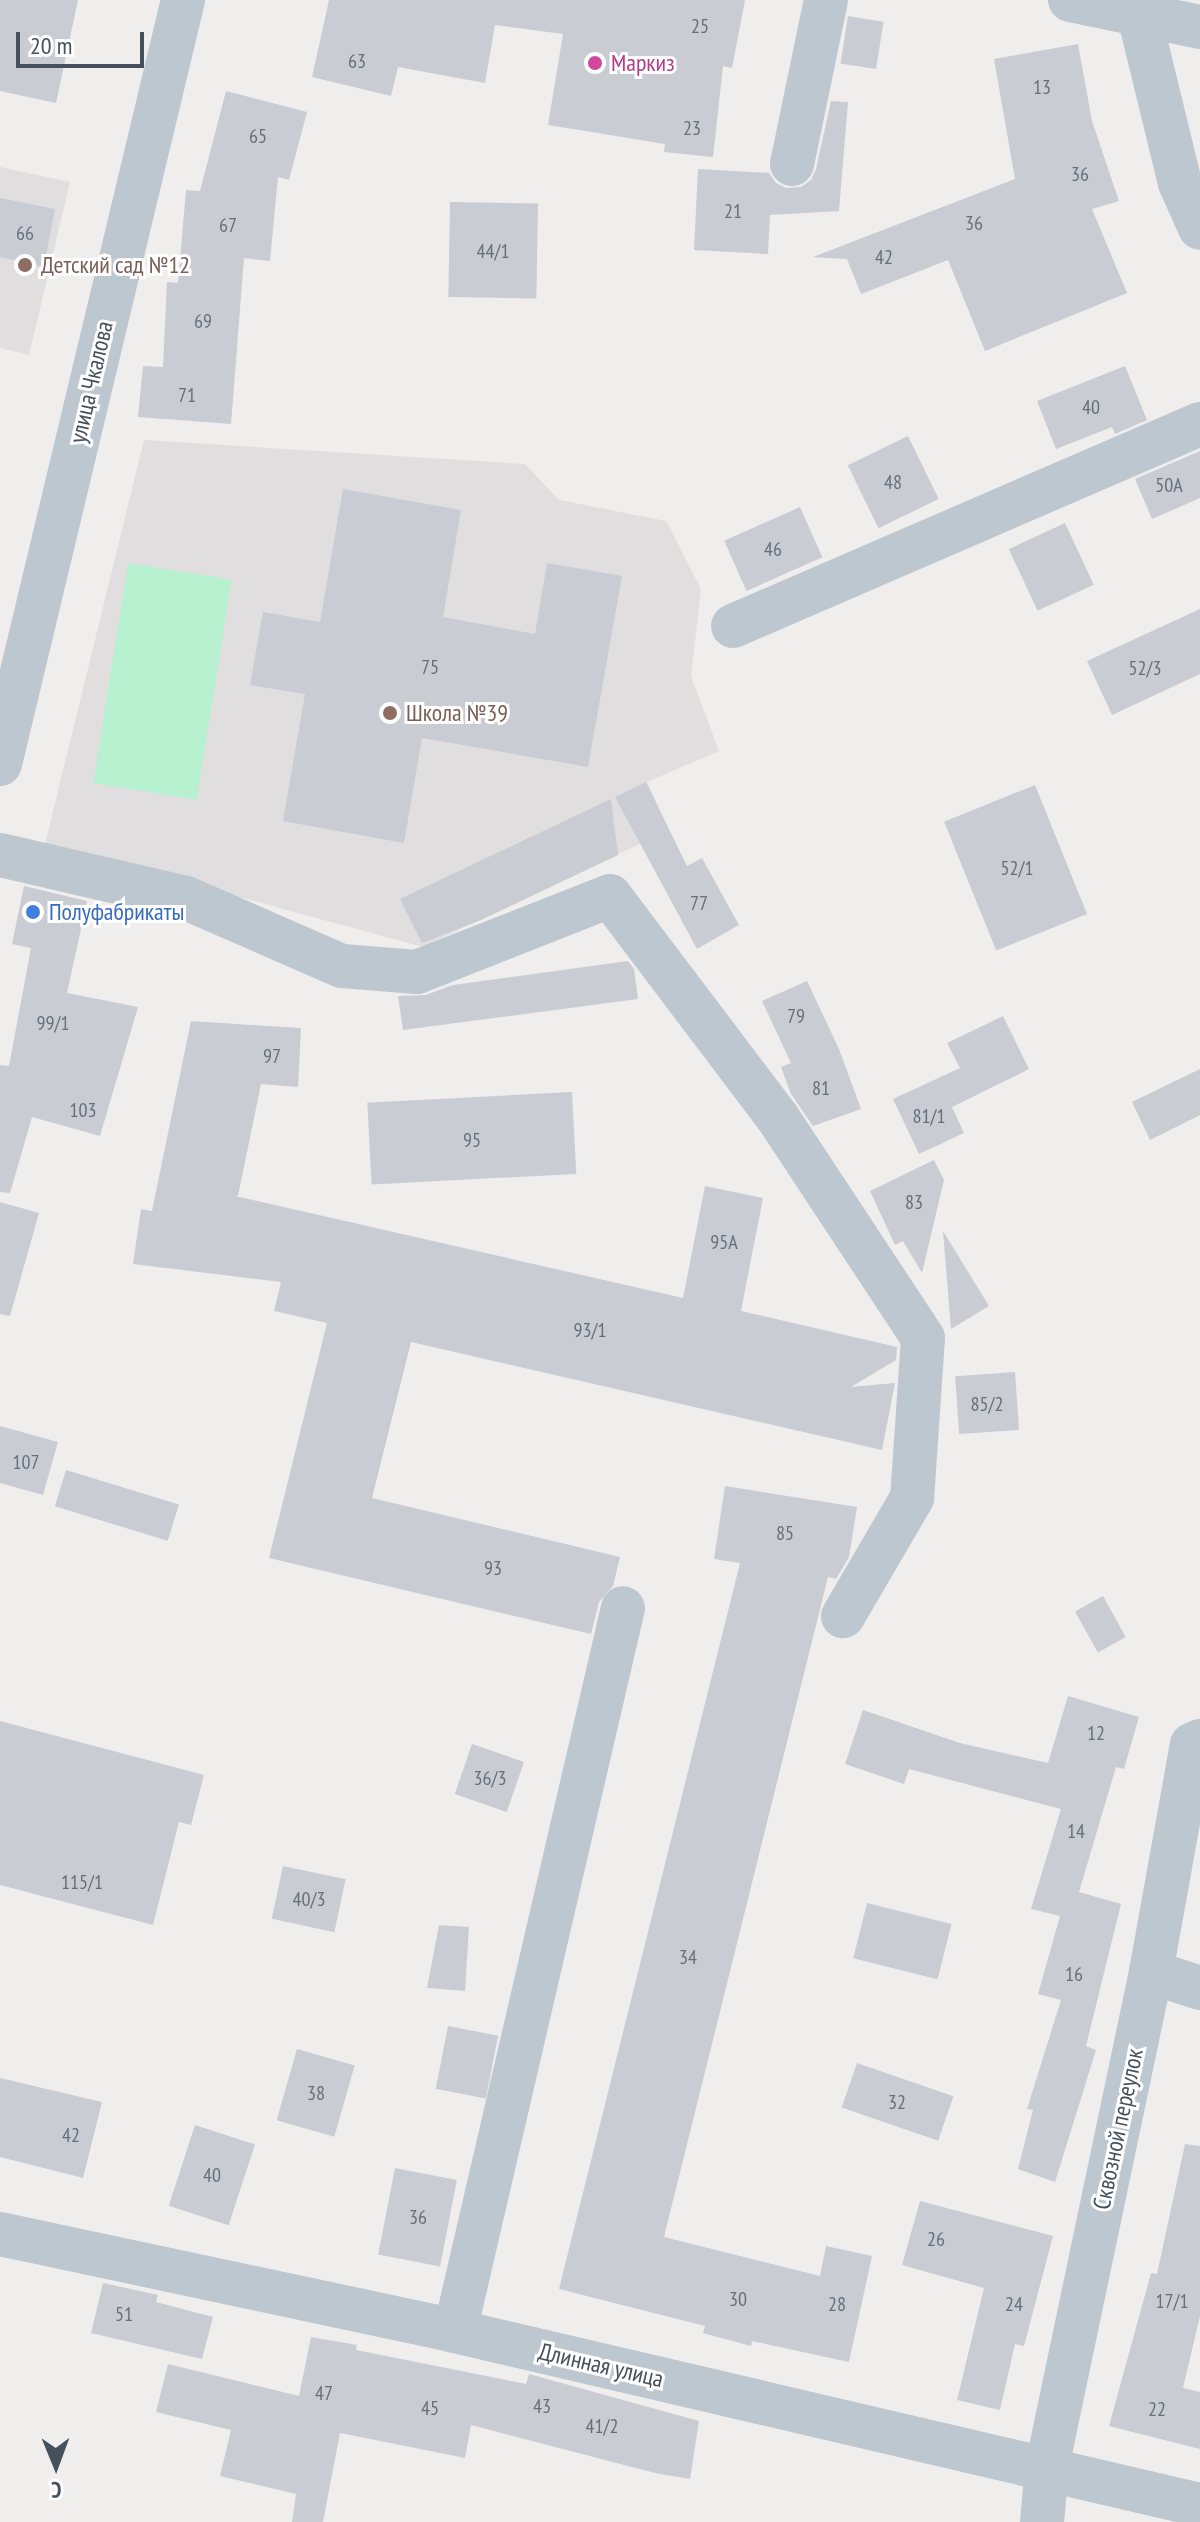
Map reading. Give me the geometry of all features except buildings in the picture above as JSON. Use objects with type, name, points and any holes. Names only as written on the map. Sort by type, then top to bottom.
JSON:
[{"type":"street","name":"улица Чкалова","points":[[0,764],[183,0]]},
{"type":"street","points":[[792,164],[826,0]]},
{"type":"street","points":[[1070,0],[1200,27]]},
{"type":"street","points":[[1139,15],[1180,183],[1200,228]]},
{"type":"street","points":[[733,626],[1200,424]]},
{"type":"street","points":[[0,855],[186,898],[342,966],[417,972],[610,896],[778,1118],[923,1338],[912,1498],[843,1616]]},
{"type":"street","points":[[455,2331],[623,1608]]},
{"type":"street","name":"Сквозной переулок","points":[[1042,2522],[1047,2467],[1151,1972],[1192,1745],[1200,1741]]},
{"type":"street","points":[[1151,1972],[1200,1988]]},
{"type":"street","name":"Длинная улица","points":[[0,2234],[455,2331],[1200,2505]]},
{"type":"shaded area","name":"Детский сад №12","points":[[0,167],[70,182],[29,355],[0,348]]},
{"type":"shaded area","name":"Школа №39","points":[[144,440],[525,464],[559,500],[666,521],[701,589],[691,676],[719,751],[647,782],[669,830],[423,947],[45,844]]},
{"type":"green space","points":[[128,563],[232,579],[197,800],[93,783]]},
{"type":"place","name":"Маркиз","points":[[595,63]]},
{"type":"place","name":"Детский сад №12","points":[[25,265]]},
{"type":"place","name":"Школа №39","points":[[390,713]]},
{"type":"place","name":"Полуфабрикаты","points":[[33,912]]}]
